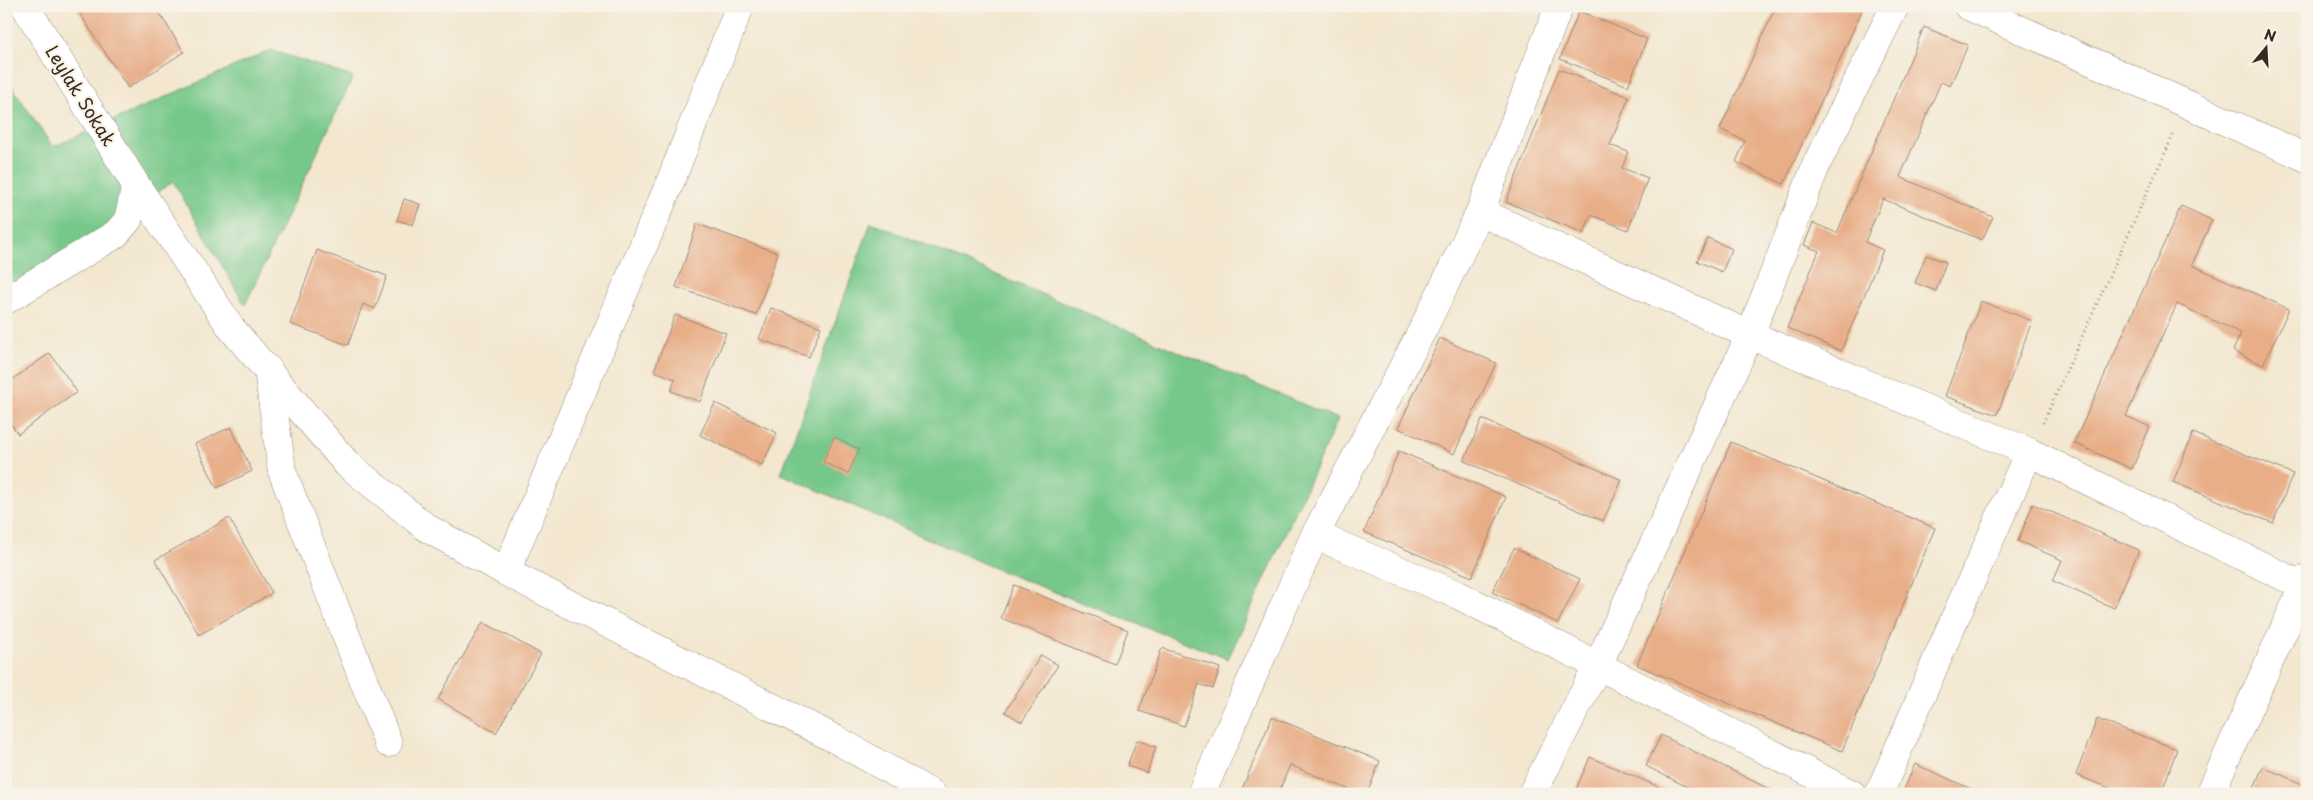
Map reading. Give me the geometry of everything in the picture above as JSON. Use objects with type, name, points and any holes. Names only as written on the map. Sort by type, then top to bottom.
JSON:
[{"type":"street","name":"Leylak Sokak","points":[[25,6],[136,185],[232,329],[347,464],[427,528],[506,572],[835,739],[932,794]]},
{"type":"street","points":[[506,572],[669,185],[740,6]]},
{"type":"street","points":[[1201,794],[1315,535],[1424,327],[1480,212],[1559,6]]},
{"type":"street","points":[[1532,794],[1598,665],[1750,336],[1817,163],[1895,6]]},
{"type":"street","points":[[1968,6],[2128,76],[2187,105],[2307,158]]},
{"type":"street","points":[[6,300],[116,234],[128,220],[136,185]]},
{"type":"street","points":[[1480,212],[1750,336],[2030,452],[2306,584],[2210,794]]},
{"type":"street","points":[[268,369],[282,471],[388,743]]},
{"type":"street","points":[[1879,794],[1954,620],[2030,452]]},
{"type":"street","points":[[1315,535],[1458,595],[1852,794]]},
{"type":"path","points":[[2030,452],[2187,105]]},
{"type":"green space","points":[[271,50],[353,77],[245,305],[173,181],[6,309],[6,78],[53,147]]},
{"type":"green space","points":[[871,222],[1338,419],[1228,659],[1003,572],[781,474]]},
{"type":"building","points":[[75,6],[155,6],[184,52],[128,88]]},
{"type":"building","points":[[1776,6],[1864,6],[1784,184],[1736,162],[1745,141],[1720,129]]},
{"type":"building","points":[[1579,11],[1647,39],[1628,86],[1560,59]]},
{"type":"building","points":[[1924,27],[1968,45],[1950,86],[1941,82],[1900,177],[1993,217],[1982,240],[1883,199],[1865,242],[1883,250],[1841,351],[1787,328],[1819,251],[1804,245],[1813,223],[1837,233]]},
{"type":"building","points":[[1559,69],[1629,97],[1610,145],[1628,152],[1622,168],[1648,178],[1628,230],[1591,215],[1584,233],[1506,202]]},
{"type":"building","points":[[404,199],[420,204],[413,225],[397,220]]},
{"type":"building","points":[[2181,206],[2212,220],[2192,265],[2289,309],[2263,365],[2233,351],[2241,333],[2177,304],[2126,416],[2150,427],[2132,469],[2074,443]]},
{"type":"building","points":[[697,224],[778,253],[756,315],[676,287]]},
{"type":"building","points":[[1708,238],[1732,249],[1722,272],[1697,261]]},
{"type":"building","points":[[317,250],[387,276],[375,309],[363,304],[348,345],[290,324]]},
{"type":"building","points":[[1926,255],[1946,262],[1936,291],[1915,283]]},
{"type":"building","points":[[1981,301],[2032,321],[1997,415],[1945,396]]},
{"type":"building","points":[[771,308],[821,327],[809,357],[759,339]]},
{"type":"building","points":[[675,315],[726,333],[700,402],[671,391],[675,379],[654,371]]},
{"type":"building","points":[[1440,338],[1496,363],[1454,454],[1398,428]]},
{"type":"building","points":[[50,353],[77,392],[18,434],[6,417],[6,384]]},
{"type":"building","points":[[715,403],[777,433],[762,465],[700,435]]},
{"type":"building","points":[[1482,419],[1622,480],[1603,521],[1464,461]]},
{"type":"building","points":[[231,427],[252,471],[217,488],[195,444]]},
{"type":"building","points":[[2193,433],[2293,474],[2273,523],[2173,482]]},
{"type":"building","points":[[834,437],[859,449],[848,474],[823,462]]},
{"type":"building","points":[[1731,442],[1935,528],[1842,751],[1637,665]]},
{"type":"building","points":[[1399,451],[1506,497],[1472,577],[1364,532]]},
{"type":"building","points":[[2033,504],[2139,550],[2114,608],[2053,581],[2062,560],[2018,541]]},
{"type":"building","points":[[229,518],[272,593],[199,635],[155,560]]},
{"type":"building","points":[[1514,548],[1580,579],[1558,623],[1492,592]]},
{"type":"building","points":[[1014,585],[1128,630],[1115,664],[1001,618]]},
{"type":"building","points":[[483,622],[541,654],[496,733],[438,699]]},
{"type":"building","points":[[1162,648],[1220,668],[1213,689],[1199,684],[1184,726],[1139,711]]},
{"type":"building","points":[[1041,655],[1058,665],[1022,722],[1005,712]]},
{"type":"building","points":[[1272,717],[1380,761],[1367,794],[1360,794],[1290,765],[1278,794],[1240,794]]},
{"type":"building","points":[[2097,719],[2177,749],[2161,794],[2125,794],[2076,775]]},
{"type":"building","points":[[1661,735],[1779,794],[1701,794],[1646,766]]},
{"type":"building","points":[[1137,740],[1156,747],[1147,773],[1127,766]]},
{"type":"building","points":[[1590,757],[1675,794],[1574,794]]},
{"type":"building","points":[[1915,764],[1974,790],[1972,794],[1902,794]]},
{"type":"building","points":[[2263,767],[2307,786],[2307,794],[2251,794]]}]
